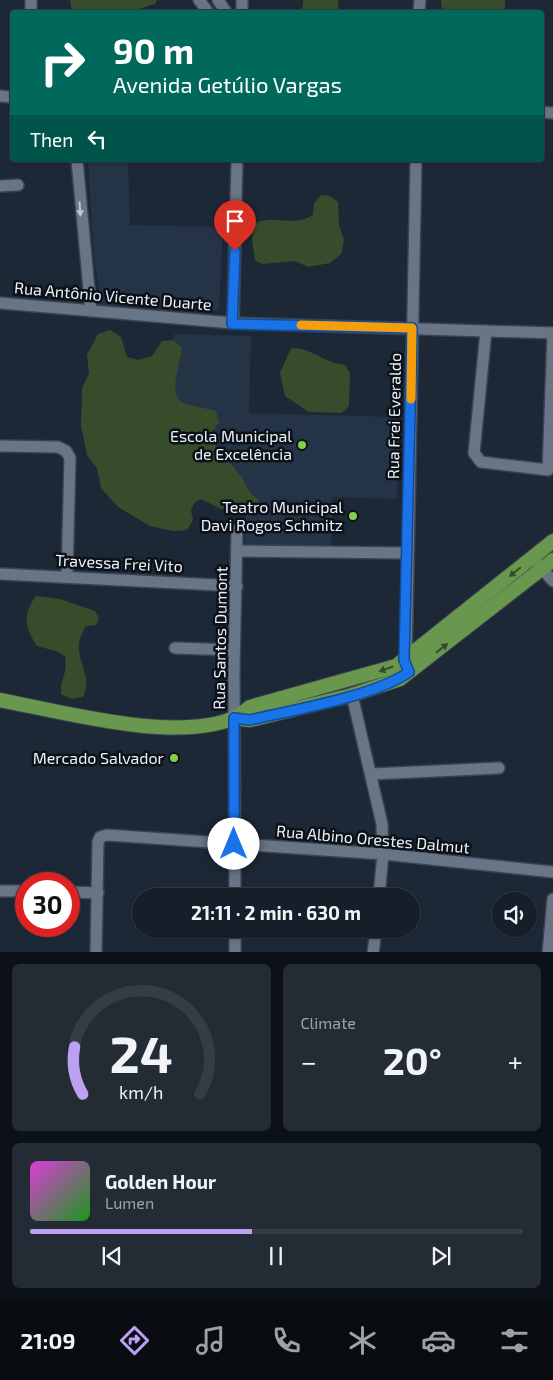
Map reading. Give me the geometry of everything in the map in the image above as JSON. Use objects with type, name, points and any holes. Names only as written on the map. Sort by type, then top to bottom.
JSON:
[{"type":"main road","points":[[0,700],[132,725],[196,726],[234,718],[250,720],[352,695],[389,683],[553,541]]},
{"type":"main road","points":[[234,718],[250,708],[386,670],[407,666],[548,565]]},
{"type":"street","points":[[77,162],[90,311]]},
{"type":"street","points":[[232,324],[237,162]]},
{"type":"street","name":"Rua Frei Everaldo","points":[[407,666],[407,553],[416,162]]},
{"type":"street","points":[[0,186],[18,185]]},
{"type":"street","name":"Rua Antônio Vicente Duarte","points":[[0,303],[232,324],[553,333]]},
{"type":"street","points":[[486,331],[474,452],[476,458],[481,462],[550,471],[553,333]]},
{"type":"street","points":[[0,446],[58,447],[66,451],[70,458],[67,576]]},
{"type":"street","name":"Rua Santos Dumont","points":[[235,888],[234,650],[238,552],[237,530]]},
{"type":"street","points":[[238,552],[407,553]]},
{"type":"street","points":[[532,558],[548,565],[553,581]]},
{"type":"street","name":"Travessa Frei Vito","points":[[0,574],[237,586]]},
{"type":"street","points":[[175,648],[234,650]]},
{"type":"street","points":[[352,695],[372,774],[382,824],[383,854],[380,888]]},
{"type":"street","points":[[372,774],[498,768]]},
{"type":"street","name":"Rua Albino Orestes Dalmut","points":[[98,893],[100,837],[107,835],[383,854],[553,872]]},
{"type":"street","points":[[0,891],[15,891]]},
{"type":"street","points":[[80,892],[98,893],[96,952]]},
{"type":"street","points":[[548,952],[553,899]]},
{"type":"street","points":[[235,938],[235,952]]},
{"type":"street","points":[[373,952],[375,938]]},
{"type":"shaded area","points":[[88,162],[128,162],[130,225],[223,227],[219,311],[102,305],[94,258]]},
{"type":"shaded area","name":"Escola Municipal de Excelência","points":[[174,334],[251,336],[249,413],[399,417],[397,499],[333,497],[331,547],[245,545],[246,510],[172,408]]},
{"type":"green space","points":[[70,0],[157,0],[155,4],[136,10],[72,10]]},
{"type":"green space","points":[[303,0],[338,0],[339,10],[300,10],[303,6]]},
{"type":"green space","points":[[441,0],[505,0],[505,10],[442,10]]},
{"type":"green space","points":[[321,195],[330,196],[338,202],[339,225],[344,240],[341,254],[330,263],[308,267],[295,261],[262,264],[255,260],[252,240],[255,223],[270,220],[291,221],[305,219],[313,215],[314,203]]},
{"type":"green space","points":[[110,330],[121,337],[127,357],[138,360],[152,356],[162,341],[173,340],[182,347],[175,384],[178,397],[182,402],[216,411],[219,423],[211,433],[215,446],[259,500],[259,510],[253,515],[221,509],[201,499],[194,503],[191,511],[193,520],[187,530],[173,531],[150,526],[118,507],[101,488],[97,468],[87,455],[81,426],[82,388],[89,373],[87,355],[98,334]]},
{"type":"green space","points":[[291,348],[305,350],[330,361],[345,365],[350,373],[349,406],[342,413],[309,412],[285,396],[280,373]]},
{"type":"green space","points":[[36,596],[60,599],[95,611],[99,618],[96,625],[86,626],[79,646],[86,679],[83,697],[72,699],[61,694],[66,668],[65,656],[56,651],[37,646],[30,633],[27,615]]},
{"type":"slow traffic","points":[[301,325],[412,328],[411,399]]},
{"type":"place","name":"Escola Municipal de Excelência","points":[[302,445]]},
{"type":"place","name":"Teatro Municipal Davi Rogos Schmitz","points":[[353,516]]},
{"type":"place","name":"Mercado Salvador","points":[[174,758]]},
{"type":"route","points":[[234,844],[234,718],[250,720],[352,695],[400,679],[409,672],[404,660],[412,328],[232,324],[235,251]]}]
